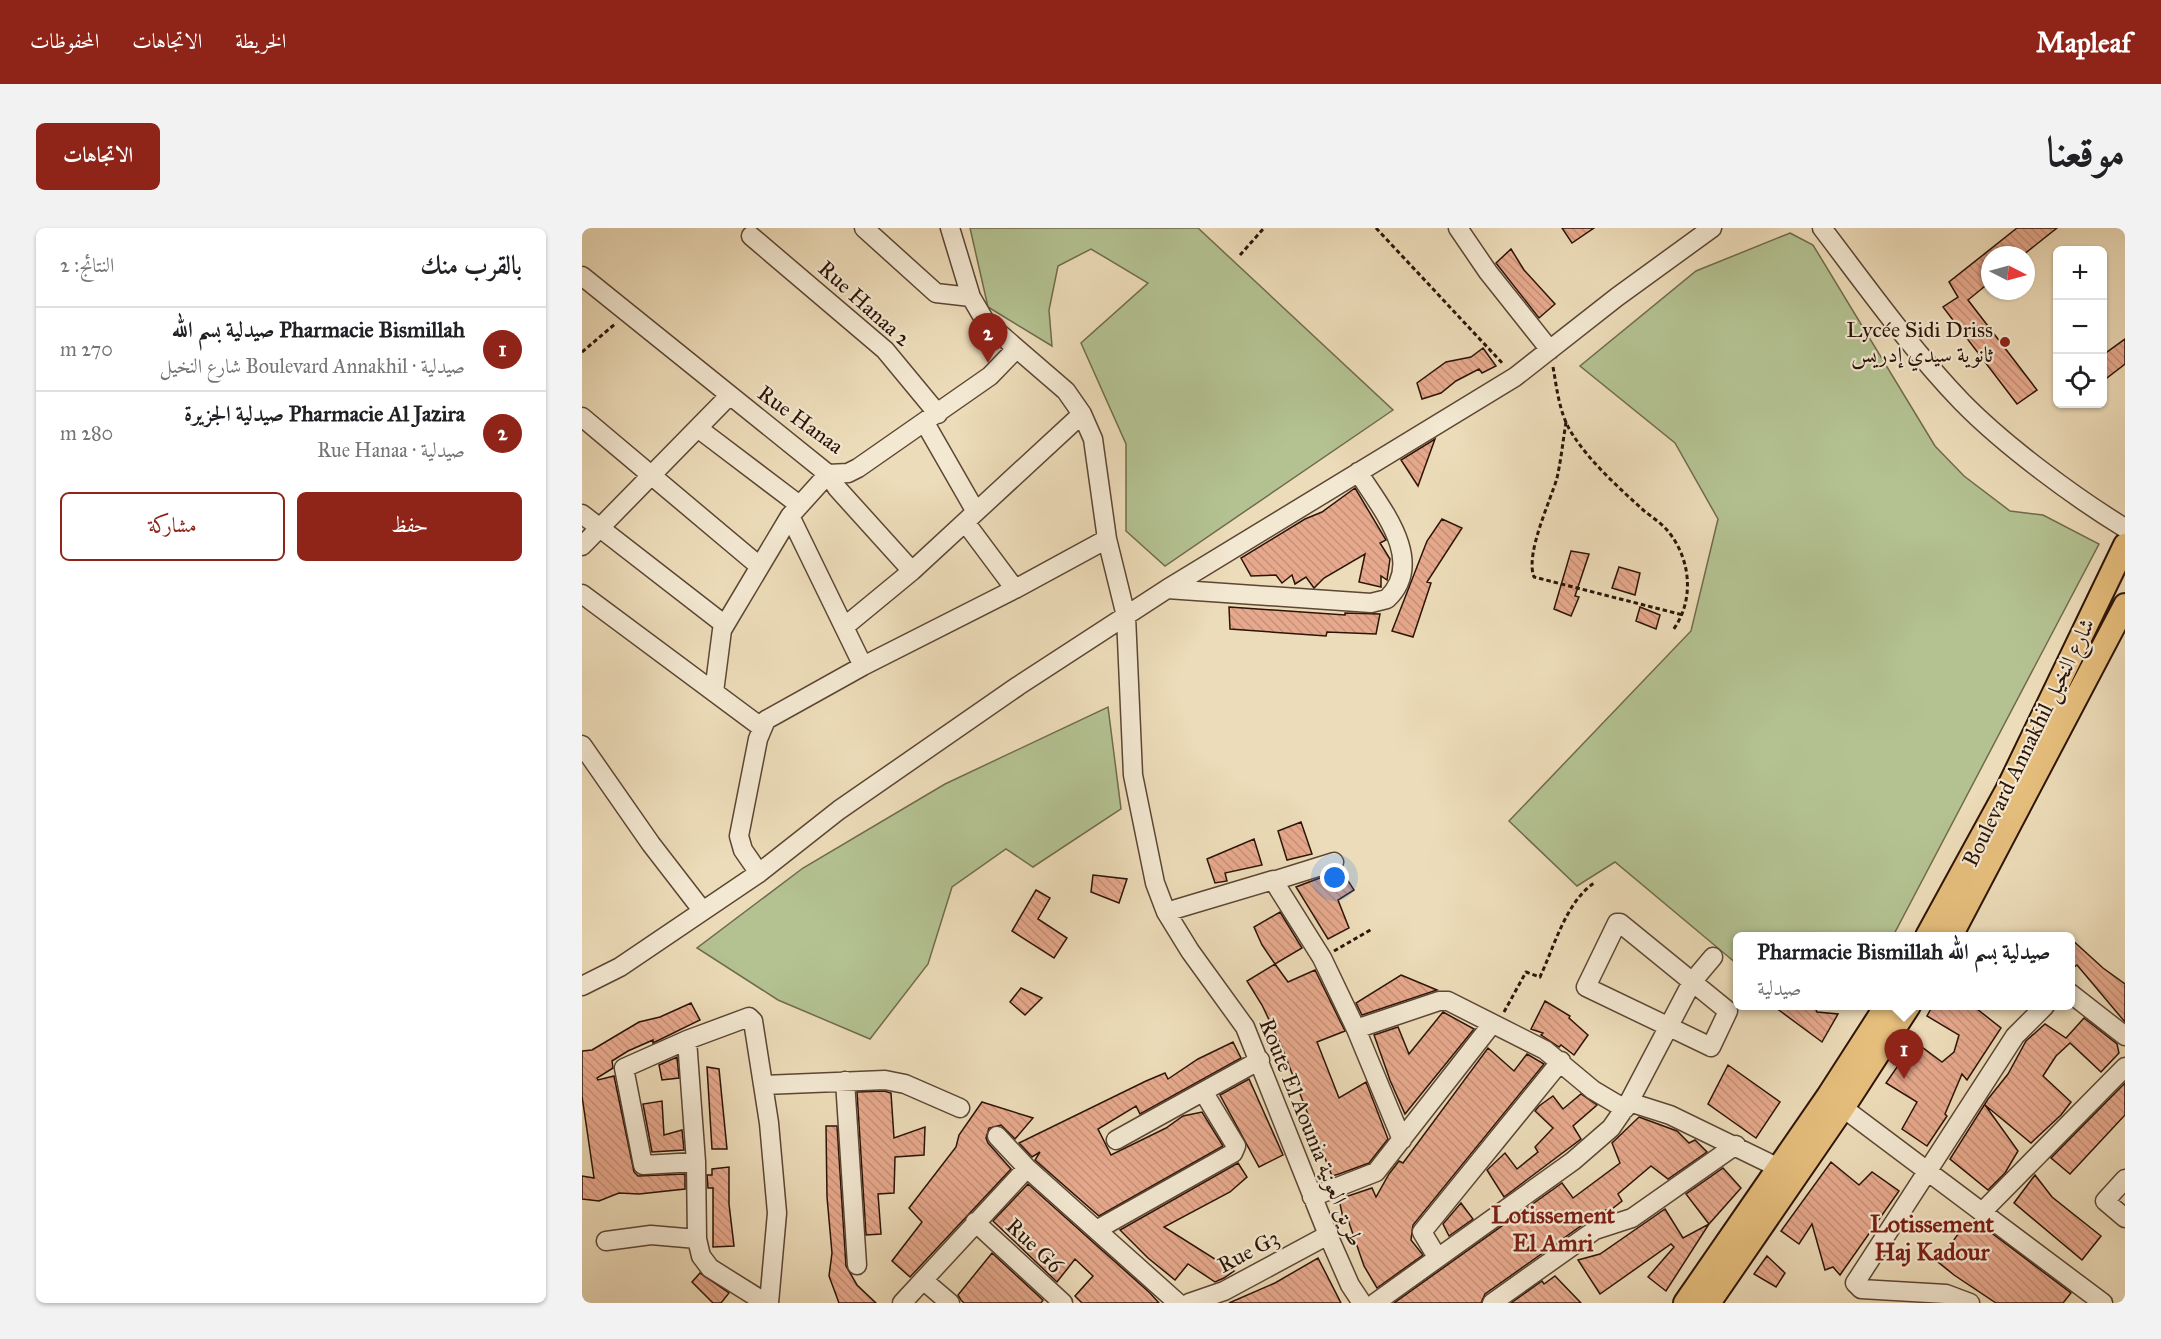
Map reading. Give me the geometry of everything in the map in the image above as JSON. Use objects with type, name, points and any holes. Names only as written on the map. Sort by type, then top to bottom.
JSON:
[{"type":"main road","name":"Boulevard Annakhil شارع النخيل","points":[[1929,932],[2007,790],[2125,545]]},
{"type":"main road","name":"Boulevard Annakhil شارع النخيل","points":[[1953,932],[2125,605]]},
{"type":"main road","points":[[1709,1303],[1836,1102],[1883,1010]]},
{"type":"main road","points":[[1685,1303],[1779,1168],[1836,1102],[1905,1010]]},
{"type":"street","points":[[864,228],[936,292],[971,297]]},
{"type":"street","name":"Route El Aounia طريق العونية","points":[[950,228],[971,297],[986,321],[1066,391],[1082,414],[1093,439],[1107,539],[1125,616],[1133,774],[1142,831],[1155,883],[1166,912],[1245,1027],[1328,1236],[1350,1285],[1362,1303]]},
{"type":"street","points":[[1458,228],[1488,272],[1550,350]]},
{"type":"street","points":[[582,986],[620,968],[759,873],[840,810],[1018,686],[1125,616],[1515,377],[1712,228]]},
{"type":"street","points":[[1822,228],[1921,356],[1963,404],[2038,466],[2125,528]]},
{"type":"street","name":"Rue Hanaa 2","points":[[751,236],[885,350],[931,418],[970,517],[1015,589]]},
{"type":"street","points":[[582,276],[729,396]]},
{"type":"street","name":"Rue Hanaa","points":[[582,546],[729,396],[828,474],[848,473],[990,376],[1016,349]]},
{"type":"street","points":[[844,627],[912,571],[1082,414]]},
{"type":"street","points":[[582,417],[651,478],[758,565]]},
{"type":"street","points":[[699,429],[794,510],[862,666]]},
{"type":"street","points":[[1167,589],[1371,603],[1387,599],[1398,584],[1403,557],[1390,523],[1358,472]]},
{"type":"street","points":[[714,692],[720,634],[725,624],[758,565],[794,510],[828,474],[837,488],[912,571]]},
{"type":"street","points":[[582,514],[725,624]]},
{"type":"street","points":[[759,873],[743,850],[739,836],[761,727],[772,716],[862,666],[1015,589],[1107,539]]},
{"type":"street","points":[[582,594],[761,727]]},
{"type":"street","points":[[582,745],[651,844],[702,910]]},
{"type":"street","points":[[1166,912],[1270,879],[1273,881],[1334,862]]},
{"type":"street","points":[[1273,881],[1322,958],[1356,1029],[1402,1140]]},
{"type":"street","points":[[1620,922],[1692,982],[1729,1012],[1711,1047],[1585,987],[1617,923],[1620,922]]},
{"type":"street","points":[[1375,1303],[1573,1161],[1611,1128],[1627,1106],[1692,982],[1713,957]]},
{"type":"street","points":[[2075,997],[2125,1036]]},
{"type":"street","points":[[1356,1029],[1443,1000],[1545,1050],[1593,1090],[1627,1106],[1671,1115],[1779,1168]]},
{"type":"street","points":[[1970,1303],[1946,1294],[1861,1289],[1856,1286],[1857,1279],[2014,1036],[2040,1010]]},
{"type":"street","points":[[687,1040],[696,1162],[697,1239],[704,1262],[768,1303],[777,1213],[770,1123],[750,1017],[687,1040],[625,1066],[623,1071],[643,1165],[696,1162]]},
{"type":"street","points":[[1312,1197],[1369,1177],[1402,1140],[1492,1024]]},
{"type":"street","points":[[1116,1140],[1260,1060]]},
{"type":"street","points":[[1437,1257],[1422,1232],[1561,1061]]},
{"type":"street","points":[[1983,1211],[2125,1066]]},
{"type":"street","points":[[764,1085],[869,1079],[904,1084],[960,1108]]},
{"type":"street","points":[[845,1081],[857,1265]]},
{"type":"street","points":[[1098,1228],[1233,1153],[1236,1146],[1204,1093]]},
{"type":"street","points":[[1836,1102],[2103,1303]]},
{"type":"street","points":[[997,1136],[1027,1168],[1098,1228],[1178,1303]]},
{"type":"street","points":[[1492,1303],[1595,1230],[1632,1218],[1736,1145]]},
{"type":"street","points":[[902,1303],[1027,1168]]},
{"type":"street","points":[[2125,1179],[2105,1201],[2125,1218]]},
{"type":"street","name":"Rue G6","points":[[975,1222],[1062,1303]]},
{"type":"street","points":[[606,1241],[651,1235],[697,1239]]},
{"type":"street","name":"Rue G3","points":[[1189,1303],[1224,1292],[1328,1236]]},
{"type":"street","points":[[923,1280],[950,1303]]},
{"type":"path","points":[[1240,255],[1264,228]]},
{"type":"path","points":[[1376,228],[1515,377]]},
{"type":"path","points":[[582,352],[628,313]]},
{"type":"path","points":[[1550,350],[1557,394],[1571,432],[1608,476],[1666,529],[1677,544],[1689,580],[1683,615],[1673,630]]},
{"type":"path","points":[[1566,422],[1556,478],[1534,555],[1532,571],[1534,577],[1683,615]]},
{"type":"path","points":[[1492,1024],[1503,1015],[1526,972],[1540,978],[1568,916],[1585,889],[1594,883]]},
{"type":"path","points":[[1322,958],[1372,929]]},
{"type":"green space","points":[[970,228],[1198,228],[1393,410],[1165,566],[1126,531],[1126,444],[1081,343],[1148,283],[1091,249],[1058,266],[1049,310],[1052,346],[988,307]]},
{"type":"green space","points":[[1790,233],[1813,245],[1935,446],[1964,476],[2010,511],[2043,515],[2099,544],[1895,932],[1733,932],[1733,961],[1615,862],[1577,886],[1509,821],[1691,631],[1718,519],[1675,443],[1580,366],[1696,271]]},
{"type":"green space","points":[[1108,707],[1121,809],[1033,867],[1006,849],[952,887],[928,964],[870,1039],[778,1000],[697,948],[803,868],[945,784]]},
{"type":"building","points":[[1562,228],[1594,228],[1572,243]]},
{"type":"building","points":[[2017,228],[2057,228],[2034,246],[1994,246]]},
{"type":"building","points":[[1511,249],[1524,270],[1555,304],[1539,318],[1496,263]]},
{"type":"building","points":[[1981,257],[1981,289],[1968,300],[2037,390],[2017,404],[1943,307],[1958,297],[1949,282]]},
{"type":"building","points":[[2125,339],[2125,364],[2107,378],[2107,354]]},
{"type":"building","points":[[1483,348],[1496,366],[1482,373],[1479,369],[1456,381],[1441,393],[1422,399],[1417,383],[1446,362],[1471,357]]},
{"type":"building","points":[[1435,439],[1418,486],[1401,460]]},
{"type":"building","points":[[1355,488],[1386,540],[1380,543],[1390,559],[1387,580],[1381,576],[1381,587],[1359,582],[1365,554],[1324,578],[1314,588],[1306,577],[1295,584],[1292,575],[1282,583],[1276,575],[1251,576],[1241,558],[1305,519],[1322,512]]},
{"type":"building","points":[[1442,519],[1462,528],[1427,582],[1431,583],[1413,637],[1392,631],[1427,541]]},
{"type":"building","points":[[1571,551],[1589,554],[1575,596],[1579,597],[1571,616],[1554,609]]},
{"type":"building","points":[[1619,567],[1640,573],[1635,595],[1612,588]]},
{"type":"building","points":[[1229,607],[1345,615],[1345,613],[1380,614],[1376,634],[1327,632],[1326,636],[1230,629]]},
{"type":"building","points":[[1640,607],[1660,615],[1656,629],[1636,621]]},
{"type":"building","points":[[1301,822],[1312,854],[1287,860],[1278,831]]},
{"type":"building","points":[[1254,839],[1262,865],[1225,873],[1227,881],[1215,883],[1207,859]]},
{"type":"building","points":[[1341,870],[1354,890],[1338,900],[1349,928],[1328,939],[1296,887]]},
{"type":"building","points":[[1093,875],[1127,879],[1119,903],[1091,892]]},
{"type":"building","points":[[1036,890],[1050,898],[1038,919],[1067,938],[1054,958],[1012,931]]},
{"type":"building","points":[[1280,912],[1302,948],[1275,964],[1262,945],[1254,927]]},
{"type":"building","points":[[2075,943],[2125,984],[2125,1022],[2077,965],[2075,966]]},
{"type":"building","points":[[1275,964],[1288,982],[1315,970],[1345,1031],[1317,1042],[1339,1098],[1366,1082],[1388,1139],[1369,1163],[1332,1176],[1281,1045],[1262,1005],[1247,981]]},
{"type":"building","points":[[1401,975],[1437,990],[1362,1015],[1356,1003]]},
{"type":"building","points":[[1021,988],[1042,998],[1025,1015],[1010,1002]]},
{"type":"building","points":[[1545,1001],[1570,1016],[1569,1018],[1588,1035],[1574,1055],[1561,1045],[1559,1047],[1541,1035],[1543,1033],[1531,1029]]},
{"type":"building","points":[[691,1003],[700,1020],[653,1043],[653,1040],[628,1051],[612,1061],[613,1068],[597,1078],[598,1080],[614,1076],[634,1172],[638,1176],[685,1174],[685,1189],[639,1194],[619,1193],[599,1201],[582,1199],[582,1176],[594,1178],[582,1096],[582,1051],[592,1050],[639,1022],[660,1017]]},
{"type":"building","points":[[1779,1010],[1816,1010],[1817,1012],[1838,1014],[1822,1042]]},
{"type":"building","points":[[1930,1010],[1978,1010],[2001,1028],[1967,1080],[1962,1074],[1945,1114],[1947,1116],[1927,1146],[1902,1129],[1917,1102],[1886,1083],[1902,1060],[1911,1039],[1942,1062],[1954,1052],[1959,1035],[1927,1016]]},
{"type":"building","points":[[1443,1012],[1474,1029],[1405,1114],[1374,1035],[1398,1027],[1409,1054]]},
{"type":"building","points":[[2084,1018],[2117,1044],[2119,1053],[2101,1072],[2070,1043],[2056,1056],[2043,1076],[2071,1102],[2061,1115],[2031,1143],[1985,1105],[2018,1151],[2005,1173],[1988,1190],[1950,1159],[1988,1099],[2008,1074],[2026,1041],[2045,1024],[2066,1038]]},
{"type":"building","points":[[1233,1042],[1241,1058],[1140,1114],[1136,1106],[1098,1129],[1111,1155],[1166,1128],[1183,1116],[1202,1112],[1223,1146],[1099,1216],[1035,1160],[1040,1152],[1032,1157],[1019,1143],[1146,1081],[1165,1073],[1168,1079],[1198,1059]]},
{"type":"building","points":[[1488,1048],[1514,1071],[1527,1054],[1544,1064],[1413,1225],[1411,1240],[1423,1255],[1377,1288],[1364,1266],[1347,1217],[1343,1218],[1339,1199],[1372,1188],[1376,1197],[1389,1174],[1399,1161],[1403,1163]]},
{"type":"building","points":[[677,1057],[679,1078],[662,1080],[659,1065]]},
{"type":"building","points":[[1728,1065],[1780,1102],[1756,1138],[1708,1104]]},
{"type":"building","points":[[707,1067],[719,1069],[727,1149],[712,1149]]},
{"type":"building","points":[[1249,1079],[1283,1155],[1259,1167],[1220,1095]]},
{"type":"building","points":[[2125,1083],[2125,1115],[2070,1174],[2051,1158]]},
{"type":"building","points":[[857,1092],[891,1093],[894,1138],[925,1127],[924,1155],[895,1157],[894,1193],[878,1194],[881,1234],[866,1235]]},
{"type":"building","points":[[1581,1094],[1597,1105],[1573,1126],[1581,1139],[1504,1197],[1487,1170],[1505,1153],[1517,1169],[1538,1152],[1535,1147],[1553,1128],[1535,1111],[1539,1106],[1553,1096],[1563,1109]]},
{"type":"building","points":[[662,1101],[664,1135],[682,1130],[684,1150],[652,1152],[643,1104]]},
{"type":"building","points":[[982,1102],[1033,1118],[1015,1139],[1001,1125],[989,1128],[986,1138],[988,1143],[1011,1169],[910,1277],[892,1261],[922,1222],[909,1208],[956,1147],[959,1135]]},
{"type":"building","points":[[1639,1117],[1677,1131],[1689,1143],[1695,1140],[1707,1152],[1668,1179],[1651,1166],[1618,1194],[1622,1201],[1608,1212],[1606,1210],[1588,1221],[1485,1294],[1481,1303],[1394,1303],[1562,1183],[1573,1198],[1620,1163],[1612,1143]]},
{"type":"building","points":[[826,1126],[837,1126],[846,1266],[857,1285],[876,1303],[839,1303],[829,1276],[832,1253],[827,1197]]},
{"type":"building","points":[[1831,1162],[1859,1185],[1872,1172],[1899,1191],[1840,1275],[1833,1267],[1825,1270],[1812,1224],[1799,1244],[1781,1231]]},
{"type":"building","points":[[1238,1163],[1247,1177],[1230,1192],[1164,1227],[1234,1271],[1224,1278],[1215,1282],[1188,1264],[1175,1280],[1148,1258],[1120,1230]]},
{"type":"building","points":[[729,1167],[729,1204],[734,1246],[713,1247],[713,1188],[708,1188],[707,1175],[712,1175],[712,1169]]},
{"type":"building","points":[[1723,1168],[1741,1188],[1709,1224],[1686,1194]]},
{"type":"building","points":[[2035,1175],[2052,1197],[2101,1236],[2082,1260],[2014,1203]]},
{"type":"building","points":[[1028,1184],[1159,1303],[1082,1303],[1075,1296],[1093,1276],[1075,1259],[1057,1282],[993,1221]]},
{"type":"building","points":[[1461,1203],[1473,1219],[1449,1236],[1443,1224]]},
{"type":"building","points":[[1665,1209],[1683,1238],[1709,1224],[1666,1291],[1648,1277],[1674,1247],[1671,1244],[1600,1294],[1578,1260],[1600,1254]]},
{"type":"building","points":[[1966,1223],[1976,1231],[1981,1225],[2071,1293],[2063,1303],[1996,1303],[1954,1275],[1938,1262]]},
{"type":"building","points":[[992,1253],[1043,1300],[1041,1303],[964,1303],[961,1300],[958,1295]]},
{"type":"building","points":[[1767,1256],[1785,1273],[1776,1287],[1754,1274]]},
{"type":"building","points":[[1318,1258],[1341,1303],[1229,1303],[1275,1283]]},
{"type":"building","points":[[700,1273],[729,1293],[721,1303],[713,1303],[692,1282]]},
{"type":"building","points":[[1555,1276],[1581,1303],[1511,1303],[1542,1281],[1544,1284]]},
{"type":"place","name":"Lycée Sidi Driss ثانوية سيدي إدريس","points":[[2005,342]]},
{"type":"place","name":"Pharmacie Al Jazira صيدلية الجزيرة","points":[[988,363]]},
{"type":"place","name":"Pharmacie Bismillah صيدلية بسم الله","points":[[1904,1079]]},
{"type":"district","name":"Lotissement El Amri","points":[[1553,1229]]},
{"type":"district","name":"Lotissement Haj Kadour","points":[[1932,1238]]}]
